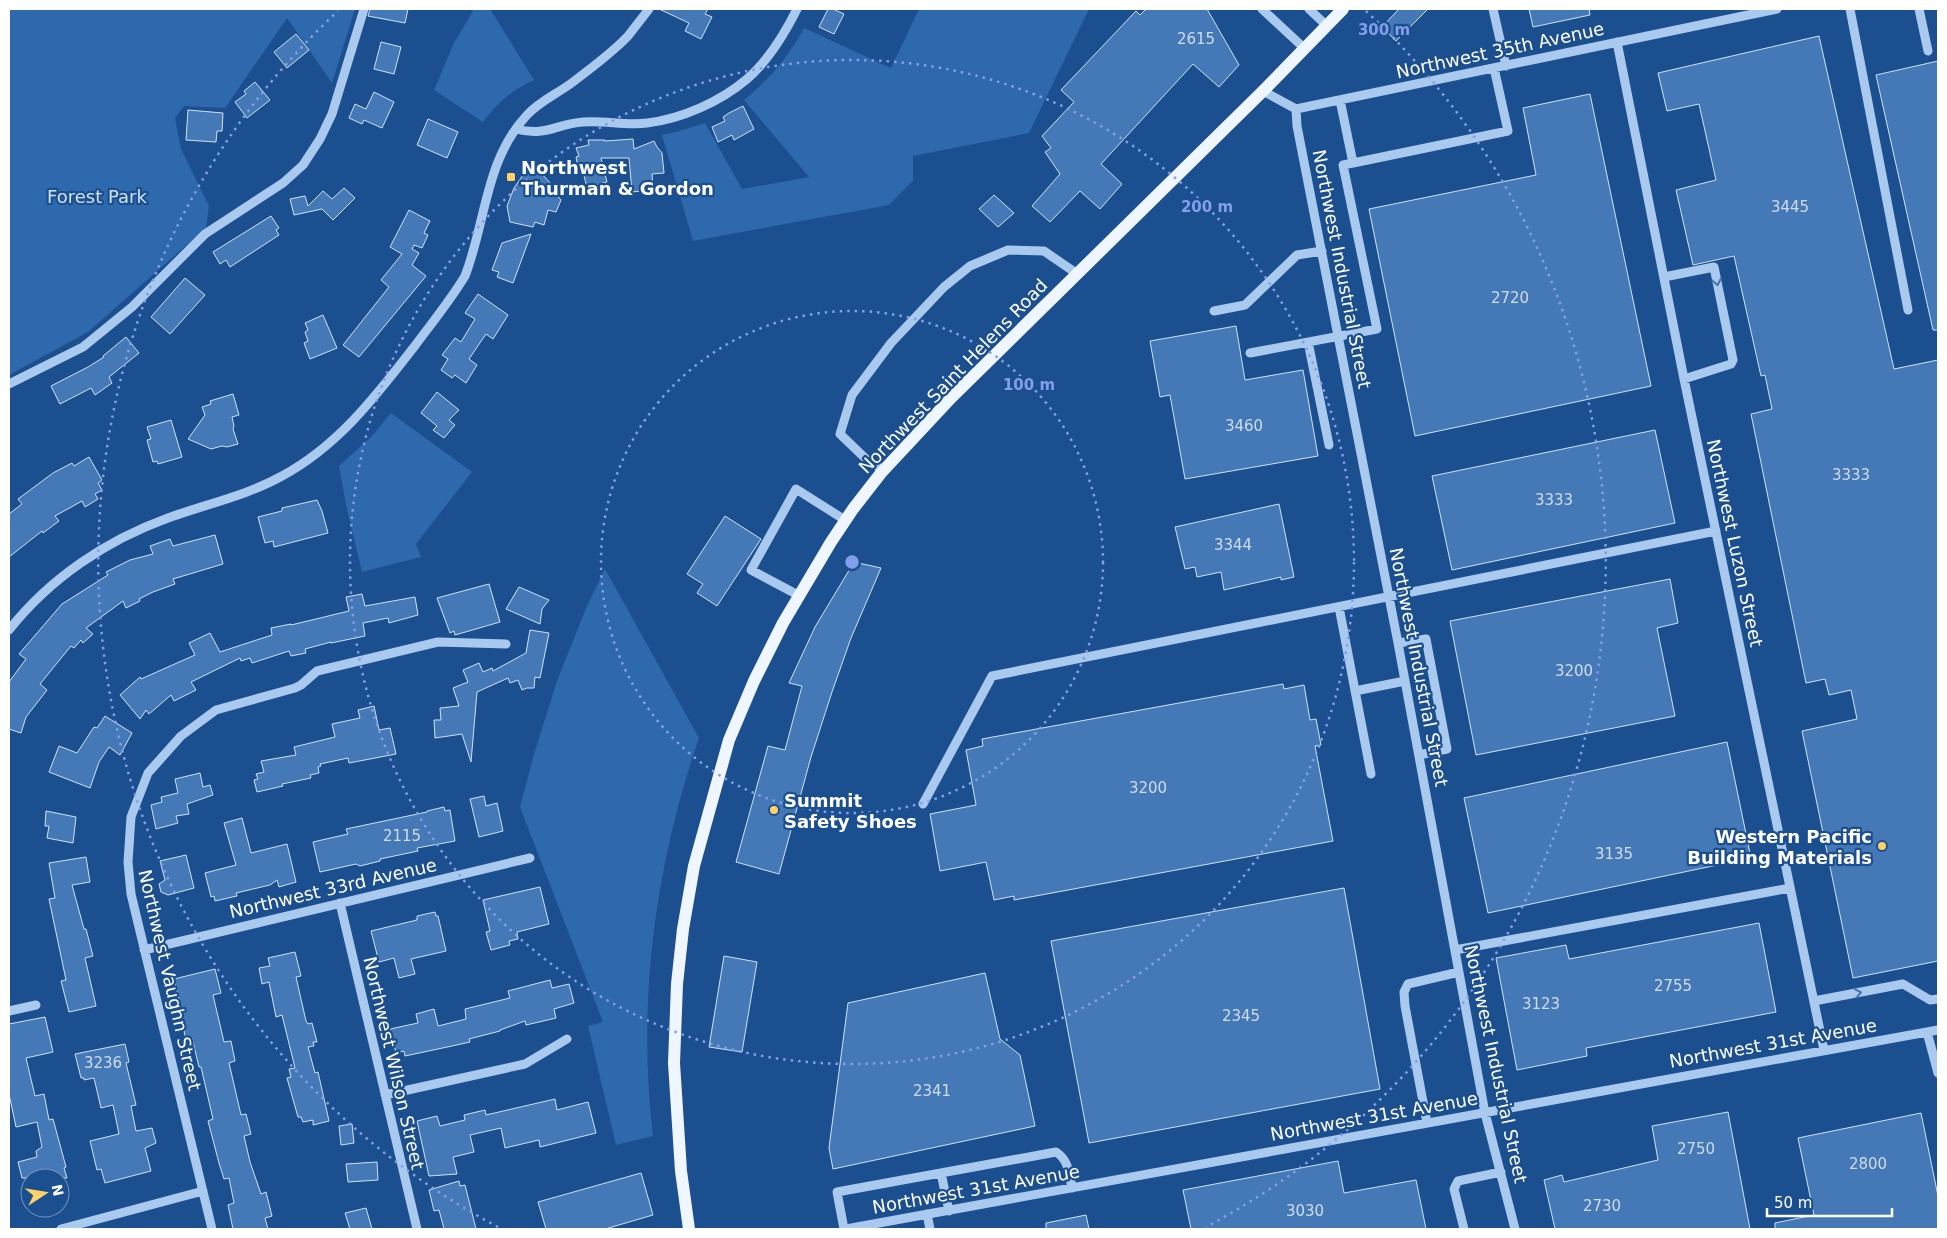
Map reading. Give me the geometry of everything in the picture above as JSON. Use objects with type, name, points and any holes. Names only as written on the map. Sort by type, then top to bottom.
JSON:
[{"type":"main road","name":"Northwest Saint Helens Road","points":[[687,1229],[674,1063],[677,984],[683,929],[694,866],[729,740],[754,680],[798,595],[845,520],[884,470],[951,398],[1263,91],[1342,9]]},
{"type":"street","points":[[9,384],[83,347],[132,306],[205,234],[283,183],[303,165],[320,139],[332,114],[364,9]]},
{"type":"street","points":[[9,630],[44,593],[68,572],[95,553],[133,533],[168,518],[239,495],[281,477],[310,458],[348,427],[397,368],[465,276],[471,261],[494,169],[516,129],[536,106],[589,70],[627,37],[649,9]]},
{"type":"street","points":[[516,129],[530,133],[542,132],[582,122],[646,123],[668,119],[697,108],[733,90],[748,78],[771,51],[797,9]]},
{"type":"street","points":[[1262,9],[1304,48]]},
{"type":"street","points":[[1309,9],[1326,25]]},
{"type":"street","points":[[1493,9],[1506,66]]},
{"type":"street","name":"Northwest 35th Avenue","points":[[1296,109],[1777,9]]},
{"type":"street","points":[[1850,9],[1908,310]]},
{"type":"street","points":[[1919,9],[1928,51]]},
{"type":"street","name":"Northwest Luzon Street","points":[[1617,42],[1684,379],[1824,1050]]},
{"type":"street","points":[[1250,353],[1377,329],[1343,165],[1508,131],[1494,68]]},
{"type":"street","points":[[1263,91],[1296,109]]},
{"type":"street","points":[[1340,100],[1353,163]]},
{"type":"street","name":"Northwest Industrial Street","points":[[1296,109],[1297,126],[1398,643],[1485,1112],[1515,1229]]},
{"type":"street","points":[[884,470],[867,460],[840,434],[852,395],[891,343],[944,287],[970,266],[1008,250],[1044,251],[1076,273]]},
{"type":"street","points":[[1214,312],[1245,305],[1297,255],[1322,251]]},
{"type":"street","points":[[1664,277],[1714,268],[1733,360],[1731,364],[1722,368],[1684,379]]},
{"type":"street","points":[[1308,342],[1329,445]]},
{"type":"street","points":[[798,595],[751,570],[796,489],[845,520]]},
{"type":"street","points":[[923,804],[992,676],[1716,531]]},
{"type":"street","points":[[1339,607],[1370,774]]},
{"type":"street","points":[[1398,643],[1426,639],[1447,749],[1419,755]]},
{"type":"street","name":"Northwest Vaughn Street","points":[[212,1229],[131,894],[128,862],[131,818],[148,773],[181,736],[216,710],[295,688],[317,671],[438,642],[506,644]]},
{"type":"street","points":[[1355,691],[1405,682]]},
{"type":"street","name":"Northwest 33rd Avenue","points":[[144,950],[530,858]]},
{"type":"street","points":[[1455,950],[1790,888]]},
{"type":"street","name":"Northwest Wilson Street","points":[[340,904],[417,1229]]},
{"type":"street","points":[[1427,1123],[1404,992],[1408,984],[1416,981],[1459,972]]},
{"type":"street","points":[[1814,1001],[1903,984],[1930,1000],[1938,999]]},
{"type":"street","points":[[9,1011],[36,1005]]},
{"type":"street","name":"Northwest 31st Avenue","points":[[845,1229],[1938,1030]]},
{"type":"street","points":[[1927,1032],[1938,1073]]},
{"type":"street","points":[[385,1095],[525,1064],[567,1039]]},
{"type":"street","points":[[845,1229],[837,1192],[1056,1152],[1067,1163],[1072,1188]]},
{"type":"street","points":[[1464,1229],[1454,1190],[1458,1181],[1500,1172]]},
{"type":"street","points":[[941,1173],[949,1210]]},
{"type":"street","points":[[61,1229],[203,1191]]},
{"type":"street","points":[[927,1214],[930,1229]]},
{"type":"green space","name":"Forest Park","points":[[9,9],[355,9],[332,83],[287,18],[225,108],[184,106],[175,118],[181,149],[209,206],[206,228],[88,332],[9,375]]},
{"type":"green space","points":[[472,9],[490,9],[534,80],[506,98],[483,122],[434,90],[454,43],[473,11]]},
{"type":"green space","points":[[919,9],[1089,9],[1029,133],[913,156],[913,181],[889,205],[693,241],[662,135],[705,123],[742,189],[809,177],[744,100],[778,67],[804,28],[891,68]]},
{"type":"green space","points":[[391,413],[472,472],[416,544],[421,557],[362,572],[339,466],[373,435]]},
{"type":"green space","points":[[605,569],[699,738],[671,835],[654,935],[647,1035],[653,1136],[616,1145],[588,1026],[603,1022],[520,807],[534,754],[558,678],[587,606]]},
{"type":"building","points":[[370,9],[408,9],[405,23],[368,16]]},
{"type":"building","points":[[659,9],[708,9],[705,14],[712,17],[701,39],[685,31],[689,23]]},
{"type":"building","points":[[828,9],[844,14],[834,34],[819,27]]},
{"type":"building","points":[[1146,9],[1207,9],[1239,65],[1219,87],[1193,64],[1101,164],[1122,184],[1100,209],[1080,191],[1050,222],[1032,206],[1060,174],[1045,152],[1051,148],[1042,136],[1074,102],[1061,90],[1136,11],[1140,15]]},
{"type":"building","points":[[1399,9],[1428,9],[1396,41],[1382,27]]},
{"type":"building","points":[[1529,9],[1589,9],[1590,15],[1533,27]]},
{"type":"building","points":[[296,34],[309,50],[287,68],[274,52]]},
{"type":"building","points":[[1819,36],[1894,369],[1938,360],[1938,961],[1853,978],[1802,731],[1857,719],[1851,690],[1829,695],[1825,679],[1806,683],[1751,414],[1772,409],[1765,375],[1761,376],[1734,256],[1693,265],[1676,190],[1716,180],[1699,104],[1667,111],[1658,73]]},
{"type":"building","points":[[381,42],[401,47],[394,74],[374,69]]},
{"type":"building","points":[[1938,61],[1938,330],[1933,330],[1876,75]]},
{"type":"building","points":[[255,82],[270,100],[247,118],[235,102],[246,94],[244,91]]},
{"type":"building","points":[[374,92],[394,102],[382,128],[364,120],[362,124],[349,118],[355,104],[366,109]]},
{"type":"building","points":[[1590,94],[1651,386],[1415,436],[1369,209],[1536,175],[1523,108]]},
{"type":"building","points":[[743,106],[754,129],[734,140],[732,135],[718,142],[712,127],[725,121],[723,117]]},
{"type":"building","points":[[188,110],[223,113],[222,131],[217,131],[216,142],[186,140]]},
{"type":"building","points":[[428,119],[458,132],[447,158],[417,145]]},
{"type":"building","points":[[633,139],[634,149],[654,141],[662,153],[664,173],[652,174],[653,190],[632,192],[629,158],[601,158],[607,182],[587,187],[583,172],[579,173],[576,157],[579,156],[576,148],[589,145],[588,140]]},
{"type":"building","points":[[537,169],[555,188],[553,191],[561,200],[556,212],[548,210],[544,225],[535,222],[533,227],[510,222],[507,206],[514,188],[525,172],[530,175]]},
{"type":"building","points":[[344,188],[355,198],[333,220],[322,209],[294,215],[290,199],[305,196],[308,206],[323,191],[332,199]]},
{"type":"building","points":[[994,195],[1014,213],[998,227],[979,209]]},
{"type":"building","points":[[409,210],[430,221],[424,233],[428,235],[422,248],[414,245],[412,249],[419,253],[412,265],[426,276],[359,357],[343,345],[389,287],[381,280],[402,254],[390,247]]},
{"type":"building","points":[[271,216],[279,228],[276,230],[279,235],[230,267],[226,260],[220,264],[213,252]]},
{"type":"building","points":[[531,234],[513,283],[497,277],[499,272],[492,270],[502,243]]},
{"type":"building","points":[[185,278],[205,295],[170,334],[151,317]]},
{"type":"building","points":[[478,294],[508,315],[493,339],[486,334],[469,359],[477,365],[466,383],[455,375],[452,378],[441,370],[448,359],[442,355],[455,338],[461,342],[475,319],[465,313]]},
{"type":"building","points":[[323,315],[337,348],[310,359],[304,343],[308,341],[305,332],[308,330],[305,323]]},
{"type":"building","points":[[1236,326],[1245,380],[1303,370],[1318,456],[1185,479],[1170,395],[1160,397],[1150,341]]},
{"type":"building","points":[[126,337],[139,353],[109,377],[112,383],[95,395],[91,388],[60,404],[51,386],[104,357]]},
{"type":"building","points":[[437,392],[459,410],[449,420],[455,425],[444,438],[433,430],[437,426],[421,413]]},
{"type":"building","points":[[233,394],[239,415],[232,417],[233,429],[238,444],[211,449],[188,439],[205,415],[202,407],[211,404],[210,401]]},
{"type":"building","points":[[171,420],[182,457],[158,464],[157,461],[153,462],[147,440],[151,439],[147,427]]},
{"type":"building","points":[[1655,430],[1675,523],[1452,570],[1432,476]]},
{"type":"building","points":[[89,457],[102,480],[98,483],[102,490],[95,494],[98,499],[85,507],[82,501],[55,516],[59,521],[43,533],[42,531],[9,557],[9,514],[22,504],[18,499],[53,473],[72,463],[74,466]]},
{"type":"building","points":[[317,500],[328,533],[274,547],[273,541],[265,543],[258,517],[282,511],[282,508]]},
{"type":"building","points":[[1279,504],[1294,577],[1281,580],[1281,577],[1224,590],[1221,572],[1197,577],[1195,567],[1185,569],[1175,527]]},
{"type":"building","points":[[725,516],[761,539],[717,606],[697,593],[703,584],[687,574]]},
{"type":"building","points":[[215,535],[223,564],[173,579],[175,584],[153,592],[126,608],[123,601],[86,628],[93,634],[83,643],[81,640],[74,648],[71,646],[40,684],[47,690],[26,717],[21,733],[9,729],[9,682],[26,659],[19,654],[62,604],[108,575],[106,572],[130,560],[153,554],[150,546],[170,539],[173,546]]},
{"type":"building","points":[[854,562],[881,568],[851,638],[832,692],[811,757],[779,874],[736,862],[768,746],[785,750],[802,686],[789,683],[815,627]]},
{"type":"building","points":[[1670,579],[1678,623],[1657,628],[1675,716],[1476,755],[1450,621]]},
{"type":"building","points":[[489,584],[500,622],[455,635],[454,631],[450,633],[437,598]]},
{"type":"building","points":[[519,587],[549,600],[542,609],[540,624],[506,609]]},
{"type":"building","points":[[362,594],[365,606],[415,597],[418,615],[389,623],[388,618],[363,623],[365,636],[305,649],[306,653],[291,656],[289,651],[252,663],[250,658],[241,661],[240,658],[191,682],[196,690],[174,701],[171,695],[149,714],[146,710],[140,719],[120,695],[140,677],[141,679],[195,655],[189,643],[210,633],[220,652],[272,635],[271,628],[349,611],[346,597]]},
{"type":"building","points":[[530,630],[549,633],[540,678],[535,677],[534,688],[522,690],[518,680],[510,683],[508,678],[477,692],[471,762],[462,734],[435,738],[434,720],[441,720],[440,708],[459,706],[453,688],[468,682],[463,670],[479,663],[483,672],[492,668],[493,671],[526,653]]},
{"type":"building","points":[[1283,684],[1284,689],[1304,685],[1310,720],[1316,719],[1321,745],[1315,746],[1333,841],[1014,900],[1014,896],[994,900],[986,862],[940,871],[930,814],[976,805],[966,750],[983,746],[982,739]]},
{"type":"building","points":[[374,706],[379,730],[390,728],[396,754],[349,763],[348,758],[320,764],[321,766],[318,767],[319,773],[310,775],[311,778],[257,792],[254,780],[258,779],[256,774],[264,772],[261,761],[296,755],[294,747],[335,737],[332,724],[360,718],[358,710]]},
{"type":"building","points":[[105,716],[132,733],[120,755],[109,747],[99,762],[90,788],[49,772],[59,746],[77,753],[94,727],[97,728]]},
{"type":"building","points":[[1727,742],[1751,858],[1488,913],[1464,798]]},
{"type":"building","points":[[200,773],[203,787],[210,785],[213,795],[187,804],[189,814],[176,816],[178,823],[156,829],[151,805],[162,802],[161,797],[178,793],[175,779]]},
{"type":"building","points":[[484,796],[486,806],[497,803],[503,831],[479,837],[470,799]]},
{"type":"building","points":[[444,807],[445,811],[450,810],[455,841],[417,848],[418,851],[380,859],[380,861],[360,866],[356,864],[320,872],[313,842],[348,834],[346,829]]},
{"type":"building","points":[[46,811],[76,817],[73,843],[47,838],[49,826],[45,826]]},
{"type":"building","points":[[242,818],[251,853],[287,844],[296,882],[279,887],[277,880],[270,885],[236,893],[237,896],[215,901],[214,896],[211,897],[205,873],[236,865],[224,823]]},
{"type":"building","points":[[186,855],[194,888],[168,895],[161,892],[159,884],[165,880],[160,861]]},
{"type":"building","points":[[86,857],[90,882],[72,885],[93,956],[85,958],[96,1006],[69,1012],[61,981],[66,980],[49,899],[55,898],[49,863]]},
{"type":"building","points":[[540,887],[549,924],[517,932],[518,939],[509,941],[510,945],[491,950],[486,932],[490,931],[483,900]]},
{"type":"building","points":[[1344,888],[1380,1089],[1089,1143],[1051,941]]},
{"type":"building","points":[[435,912],[436,916],[438,916],[446,951],[411,959],[415,974],[399,978],[394,958],[379,962],[371,931],[417,920],[417,916]]},
{"type":"building","points":[[1759,923],[1776,1012],[1586,1048],[1587,1056],[1517,1070],[1496,958],[1566,945],[1569,959]]},
{"type":"building","points":[[295,952],[301,976],[296,977],[306,1021],[308,1024],[312,1023],[317,1042],[313,1042],[314,1046],[308,1047],[315,1073],[318,1072],[329,1121],[313,1125],[313,1120],[303,1122],[301,1117],[298,1117],[287,1078],[291,1077],[289,1069],[295,1068],[282,1015],[276,1017],[269,982],[262,984],[259,968],[270,966],[268,958]]},
{"type":"building","points":[[724,956],[757,962],[742,1052],[709,1047]]},
{"type":"building","points":[[215,969],[221,993],[213,995],[224,1042],[231,1041],[235,1061],[229,1063],[241,1115],[246,1114],[251,1134],[244,1136],[250,1162],[261,1194],[266,1192],[272,1216],[265,1218],[268,1229],[233,1229],[228,1205],[234,1203],[229,1178],[224,1179],[219,1163],[208,1121],[213,1119],[201,1067],[199,1067],[192,1038],[186,1040],[179,1008],[181,1008],[174,979]]},
{"type":"building","points":[[985,973],[1000,1039],[1020,1055],[1035,1126],[833,1169],[829,1148],[848,1003]]},
{"type":"building","points":[[550,980],[552,988],[569,984],[574,1003],[554,1009],[556,1018],[526,1025],[525,1021],[500,1031],[469,1039],[470,1042],[452,1046],[405,1056],[404,1051],[396,1053],[390,1029],[418,1023],[416,1014],[434,1009],[438,1026],[466,1019],[465,1009],[510,998],[508,991]]},
{"type":"building","points":[[45,1017],[53,1052],[26,1058],[35,1096],[44,1094],[49,1120],[53,1119],[66,1167],[64,1168],[20,1168],[20,1170],[18,1162],[37,1157],[36,1151],[42,1147],[37,1122],[16,1127],[9,1094],[9,1024]]},
{"type":"building","points":[[125,1044],[129,1062],[126,1063],[136,1105],[131,1106],[136,1131],[152,1128],[156,1143],[145,1148],[151,1171],[105,1183],[101,1169],[97,1170],[90,1141],[119,1134],[113,1105],[101,1108],[94,1078],[84,1080],[84,1078],[81,1078],[75,1054]]},
{"type":"building","points":[[555,1099],[557,1110],[588,1102],[596,1133],[540,1147],[539,1140],[505,1148],[501,1128],[470,1135],[474,1152],[453,1157],[457,1174],[429,1176],[417,1121],[437,1116],[440,1126],[465,1120],[464,1115],[485,1110],[486,1115]]},
{"type":"building","points":[[1728,1112],[1750,1229],[1555,1229],[1544,1180],[1562,1175],[1564,1182],[1658,1160],[1652,1126]]},
{"type":"building","points":[[1921,1113],[1938,1196],[1938,1229],[1775,1229],[1775,1223],[1814,1215],[1798,1138]]},
{"type":"building","points":[[352,1124],[354,1143],[341,1145],[339,1126]]},
{"type":"building","points":[[1338,1161],[1344,1193],[1416,1180],[1426,1229],[1191,1229],[1183,1190]]},
{"type":"building","points":[[377,1162],[378,1180],[348,1182],[346,1164]]},
{"type":"building","points":[[641,1173],[653,1215],[605,1229],[546,1229],[538,1202]]},
{"type":"building","points":[[459,1181],[460,1186],[465,1185],[476,1229],[444,1229],[439,1210],[434,1211],[429,1190]]},
{"type":"building","points":[[366,1208],[372,1229],[350,1229],[345,1213]]},
{"type":"building","points":[[1086,1215],[1089,1229],[1046,1229],[1046,1223]]},
{"type":"place","name":"Northwest Thurman & Gordon","points":[[511,177]]},
{"type":"place","name":"Summit Safety Shoes","points":[[774,810]]},
{"type":"place","name":"Western Pacific Building Materials","points":[[1882,846]]}]
